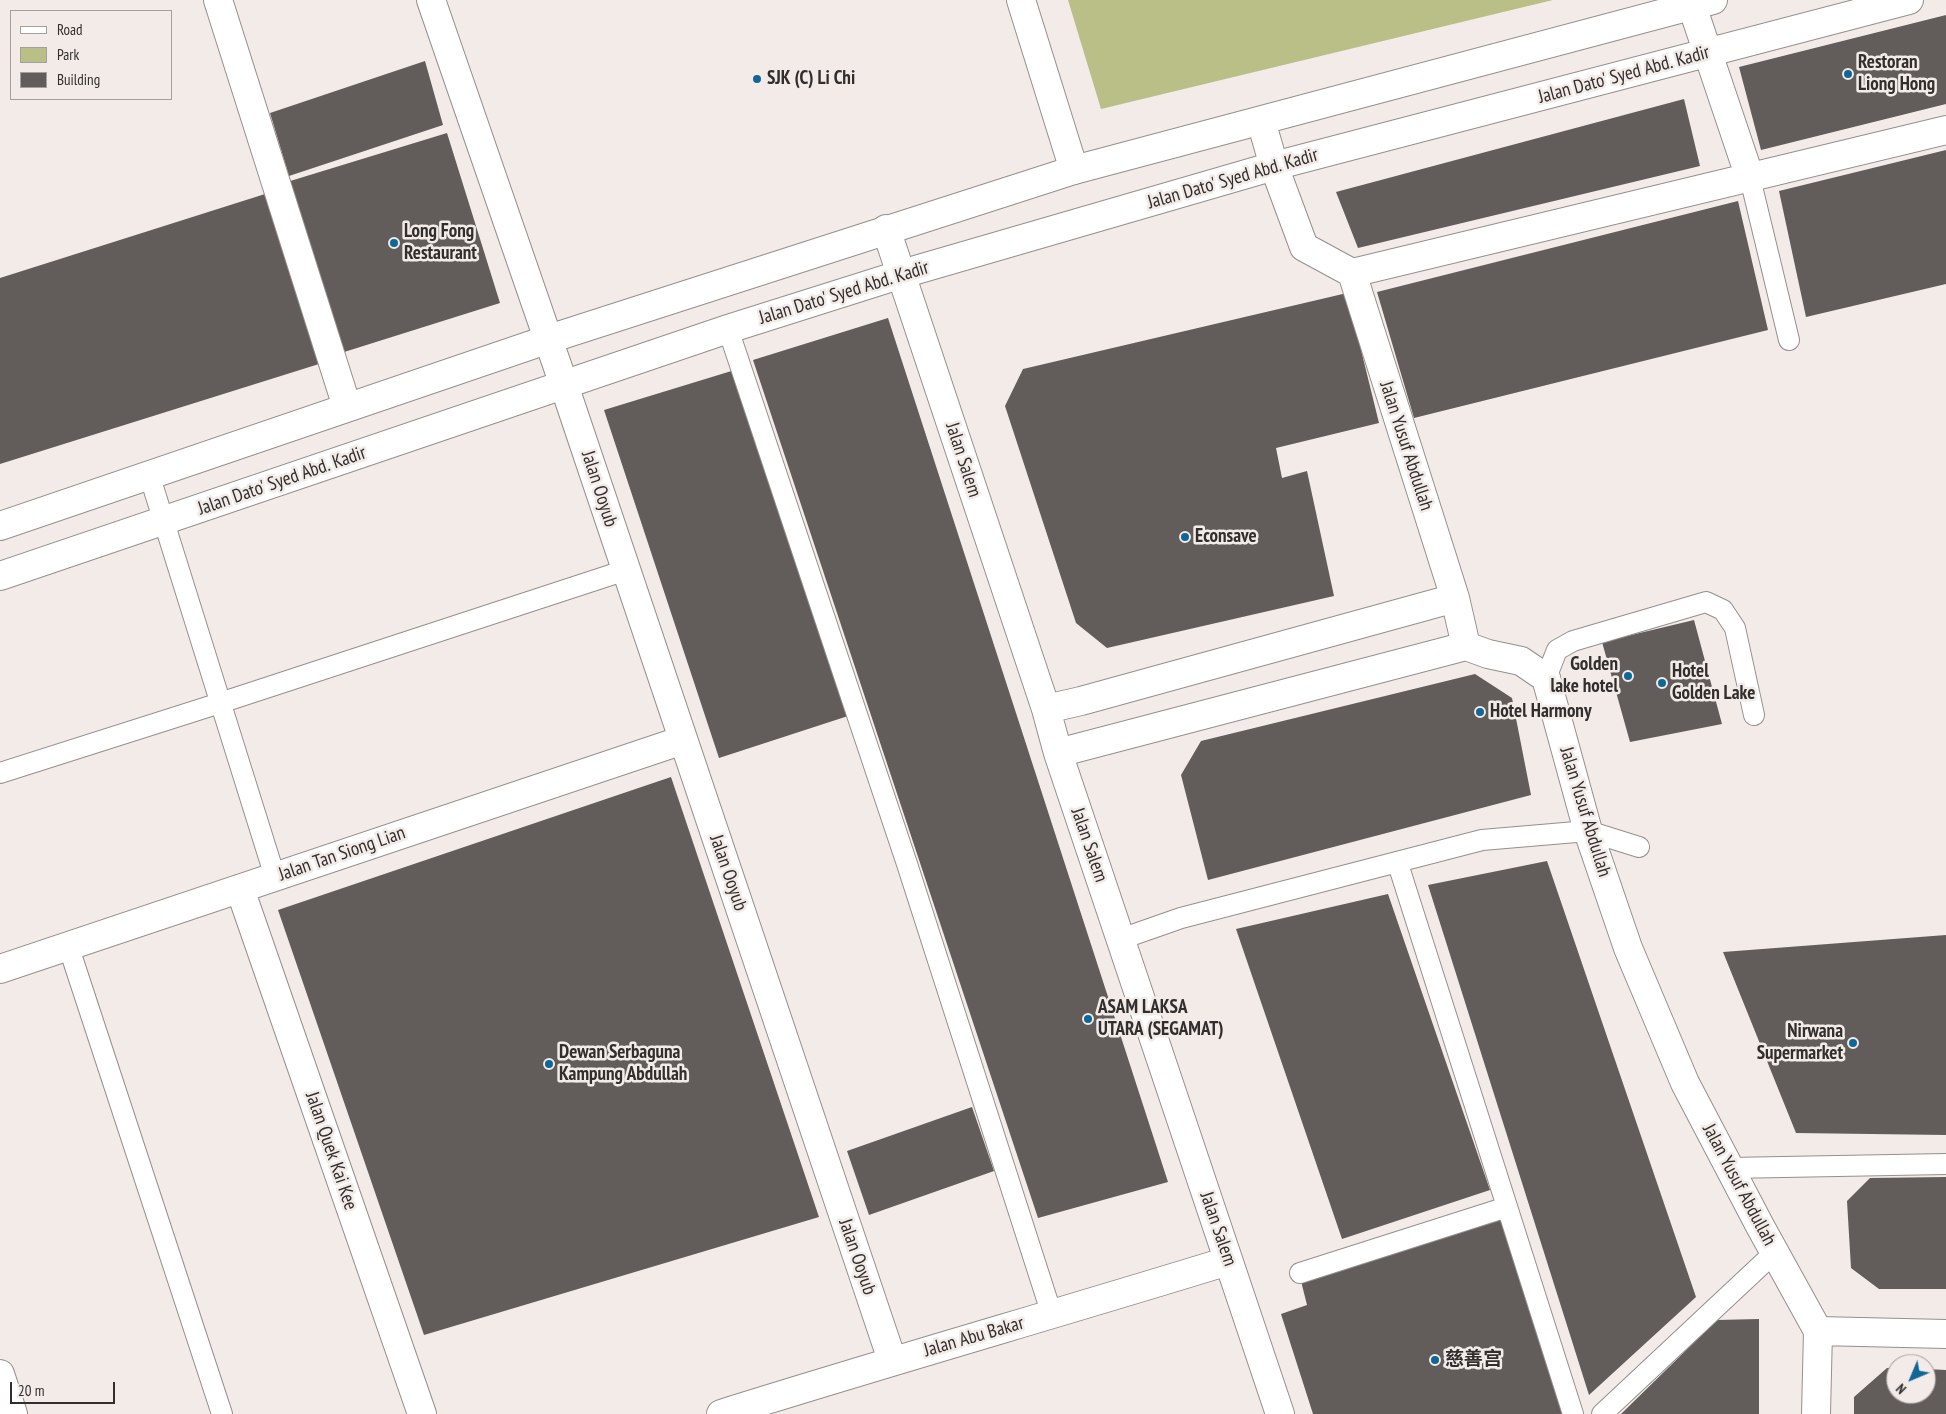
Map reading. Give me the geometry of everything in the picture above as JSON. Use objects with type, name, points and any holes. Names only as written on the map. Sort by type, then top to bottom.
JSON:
[{"type":"street","points":[[218,0],[347,407]]},
{"type":"street","points":[[431,0],[564,385]]},
{"type":"street","points":[[1021,0],[1074,170]]},
{"type":"street","name":"Jalan Dato' Syed Abd. Kadir","points":[[0,576],[728,329],[902,274],[1274,166],[1909,0]]},
{"type":"street","points":[[0,526],[549,339],[1074,170],[1698,2],[1708,53],[1750,178]]},
{"type":"street","points":[[1261,121],[1274,166],[1304,246],[1352,273],[1946,130]]},
{"type":"street","name":"Jalan Salem","points":[[886,229],[1046,709],[1058,753],[1280,1414]]},
{"type":"street","name":"Jalan Yusuf Abdullah","points":[[1352,273],[1455,598],[1466,646]]},
{"type":"street","name":"Jalan Ooyub","points":[[564,385],[892,1360]]},
{"type":"street","points":[[1046,709],[1455,598]]},
{"type":"street","points":[[1058,753],[1466,646],[1488,654],[1521,661],[1546,678]]},
{"type":"street","name":"Jalan Yusuf Abdullah","points":[[1546,678],[1588,831],[1628,948],[1685,1083],[1774,1253],[1818,1331]]},
{"type":"street","name":"Jalan Tan Siong Lian","points":[[0,969],[683,740]]},
{"type":"street","name":"Jalan Quek Kai Kee","points":[[240,888],[422,1414]]},
{"type":"street","name":"Jalan Abu Bakar","points":[[721,1414],[892,1360],[1052,1315],[1228,1261]]},
{"type":"street","points":[[1816,1414],[1818,1331],[1946,1334]]},
{"type":"street","points":[[0,1374],[14,1414]]},
{"type":"lane","points":[[1750,178],[1789,340]]},
{"type":"lane","points":[[728,329],[907,864],[1052,1315]]},
{"type":"lane","points":[[149,474],[275,877]]},
{"type":"lane","points":[[0,773],[626,570]]},
{"type":"lane","points":[[1546,678],[1557,650],[1574,641],[1706,602],[1723,610],[1735,628],[1754,715]]},
{"type":"lane","points":[[1121,939],[1181,918],[1398,864],[1482,840],[1588,831],[1638,847]]},
{"type":"lane","points":[[1398,864],[1573,1414]]},
{"type":"lane","points":[[68,946],[222,1414]]},
{"type":"lane","points":[[1729,1168],[1946,1164]]},
{"type":"lane","points":[[1300,1273],[1507,1207]]},
{"type":"lane","points":[[1602,1414],[1774,1253]]},
{"type":"green space","points":[[1068,0],[1553,0],[1101,109]]},
{"type":"building","points":[[1946,15],[1946,104],[1761,150],[1739,67]]},
{"type":"building","points":[[425,61],[443,125],[289,176],[270,113]]},
{"type":"building","points":[[1684,99],[1700,166],[1358,248],[1336,192]]},
{"type":"building","name":"Long Fong Restaurant","points":[[447,133],[500,303],[341,353],[287,182]]},
{"type":"building","points":[[1946,150],[1946,284],[1806,317],[1779,191]]},
{"type":"building","points":[[265,194],[319,364],[0,464],[0,278]]},
{"type":"building","points":[[1738,201],[1768,330],[1414,418],[1377,292]]},
{"type":"building","name":"Econsave","points":[[1347,293],[1379,423],[1276,448],[1282,478],[1307,471],[1334,596],[1107,648],[1076,623],[1005,406],[1023,369]]},
{"type":"building","points":[[888,318],[1168,1182],[1038,1218],[753,360]]},
{"type":"building","points":[[738,369],[848,716],[719,758],[604,410]]},
{"type":"building","name":"Hotel Golden Lake","points":[[1694,620],[1722,724],[1630,742],[1602,642]]},
{"type":"building","points":[[1475,674],[1512,698],[1531,795],[1208,880],[1181,775],[1201,741]]},
{"type":"building","name":"Dewan Serbaguna Kampung Abdullah","points":[[671,777],[819,1217],[424,1335],[278,910]]},
{"type":"building","points":[[1547,861],[1696,1297],[1589,1395],[1428,885]]},
{"type":"building","points":[[1388,894],[1490,1190],[1342,1239],[1236,929]]},
{"type":"building","name":"Nirwana Supermarket","points":[[1946,935],[1946,1135],[1796,1133],[1723,952]]},
{"type":"building","points":[[972,1107],[994,1171],[869,1215],[847,1151]]},
{"type":"building","points":[[1946,1177],[1946,1289],[1879,1289],[1851,1268],[1847,1201],[1870,1178]]},
{"type":"building","name":"慈善宫","points":[[1501,1220],[1564,1414],[1313,1414],[1281,1314],[1307,1305],[1301,1281]]},
{"type":"building","points":[[1759,1319],[1759,1414],[1621,1414],[1717,1320]]},
{"type":"building","points":[[1886,1369],[1886,1404],[1936,1404],[1936,1370],[1946,1370],[1946,1414],[1854,1414],[1854,1397]]},
{"type":"place","name":"Restoran Liong Hong","points":[[1848,74]]},
{"type":"place","name":"SJK (C) Li Chi","points":[[757,79]]},
{"type":"place","name":"Long Fong Restaurant","points":[[394,243]]},
{"type":"place","name":"Econsave","points":[[1185,537]]},
{"type":"place","name":"Golden lake hotel","points":[[1628,676]]},
{"type":"place","name":"Hotel Golden Lake","points":[[1662,683]]},
{"type":"place","name":"Hotel Harmony","points":[[1480,712]]},
{"type":"place","name":"ASAM LAKSA UTARA (SEGAMAT)","points":[[1088,1019]]},
{"type":"place","name":"Nirwana Supermarket","points":[[1853,1043]]},
{"type":"place","name":"Dewan Serbaguna Kampung Abdullah","points":[[549,1064]]},
{"type":"place","name":"慈善宫","points":[[1435,1360]]}]
